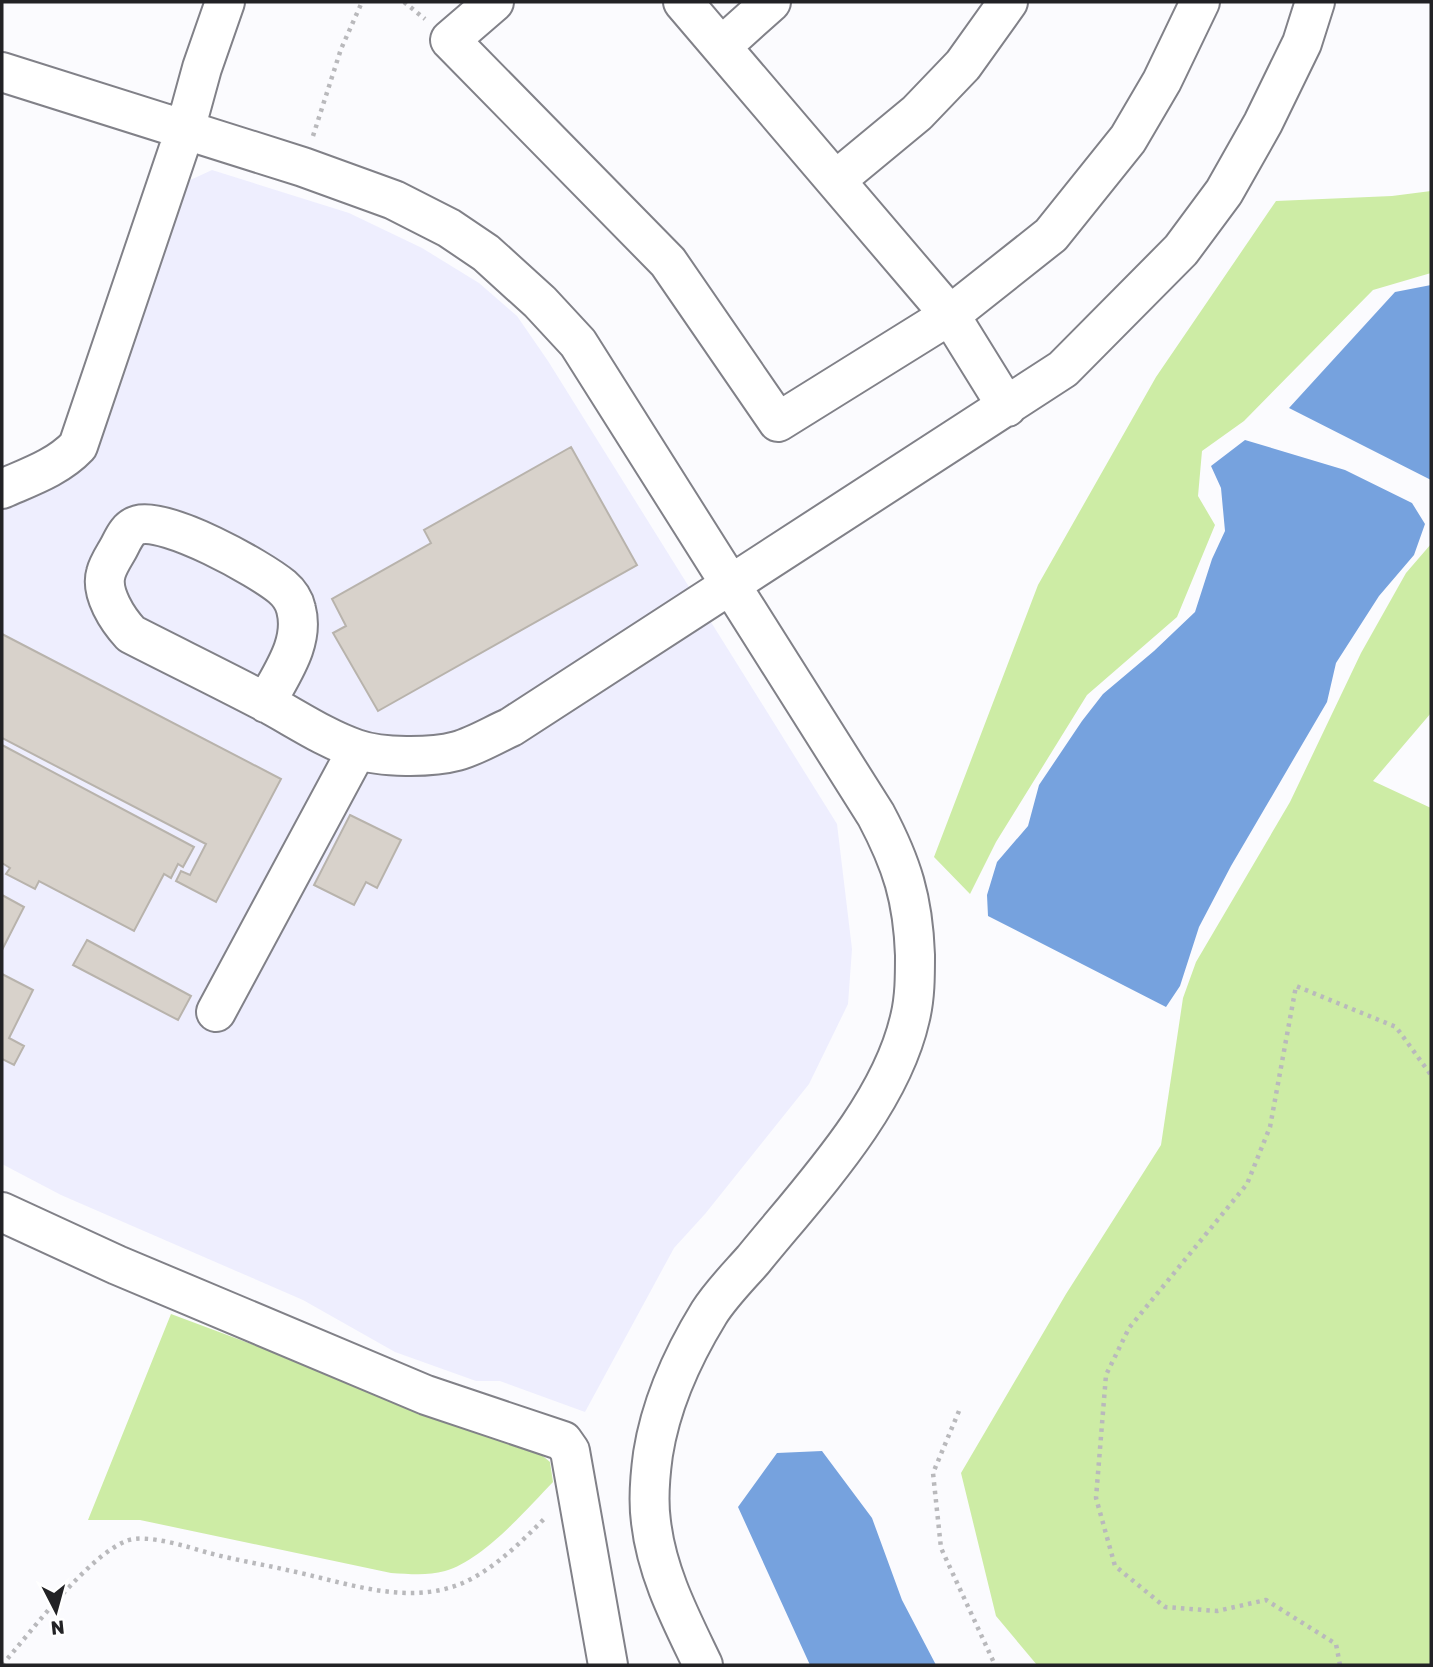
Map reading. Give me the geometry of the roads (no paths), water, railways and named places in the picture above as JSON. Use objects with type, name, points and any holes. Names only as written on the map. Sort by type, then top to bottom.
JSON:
[{"type":"street","points":[[2,489],[65,460],[78,446],[186,130],[202,68],[225,2]]},
{"type":"street","points":[[494,2],[450,40],[668,262],[778,422],[950,315],[1051,235],[1128,139],[1162,81],[1200,2]]},
{"type":"street","points":[[683,2],[950,315],[1007,407]]},
{"type":"street","points":[[722,46],[771,2]]},
{"type":"street","points":[[836,180],[917,113],[963,65],[1008,2]]},
{"type":"street","points":[[266,703],[295,647],[297,611],[292,597],[281,586],[189,534],[150,523],[135,526],[126,534],[105,574],[106,589],[120,623],[131,634],[357,750],[387,756],[413,755],[456,751],[482,741],[511,727],[1063,369],[1181,250],[1224,192],[1263,122],[1301,43],[1315,2]]},
{"type":"street","points":[[2,72],[303,167],[394,200],[449,228],[486,253],[540,302],[578,343],[876,815],[895,851],[909,892],[915,972],[911,1018],[898,1055],[880,1093],[852,1137],[710,1311],[678,1370],[659,1420],[651,1471],[650,1521],[664,1582],[704,1665]]},
{"type":"street","points":[[216,1012],[357,750]]},
{"type":"street","points":[[2,1212],[117,1265],[426,1395],[563,1441],[570,1451],[608,1665]]},
{"type":"water","points":[[1431,285],[1431,480],[1289,408],[1395,292]]},
{"type":"water","points":[[1245,440],[1345,470],[1412,503],[1425,524],[1414,555],[1379,596],[1336,663],[1327,702],[1231,866],[1199,927],[1180,986],[1166,1007],[988,916],[987,895],[997,862],[1028,826],[1039,785],[1082,721],[1103,694],[1195,612],[1212,559],[1225,531],[1221,488],[1211,466]]},
{"type":"water","points":[[822,1451],[872,1518],[902,1600],[936,1665],[810,1665],[738,1507],[777,1453]]}]
